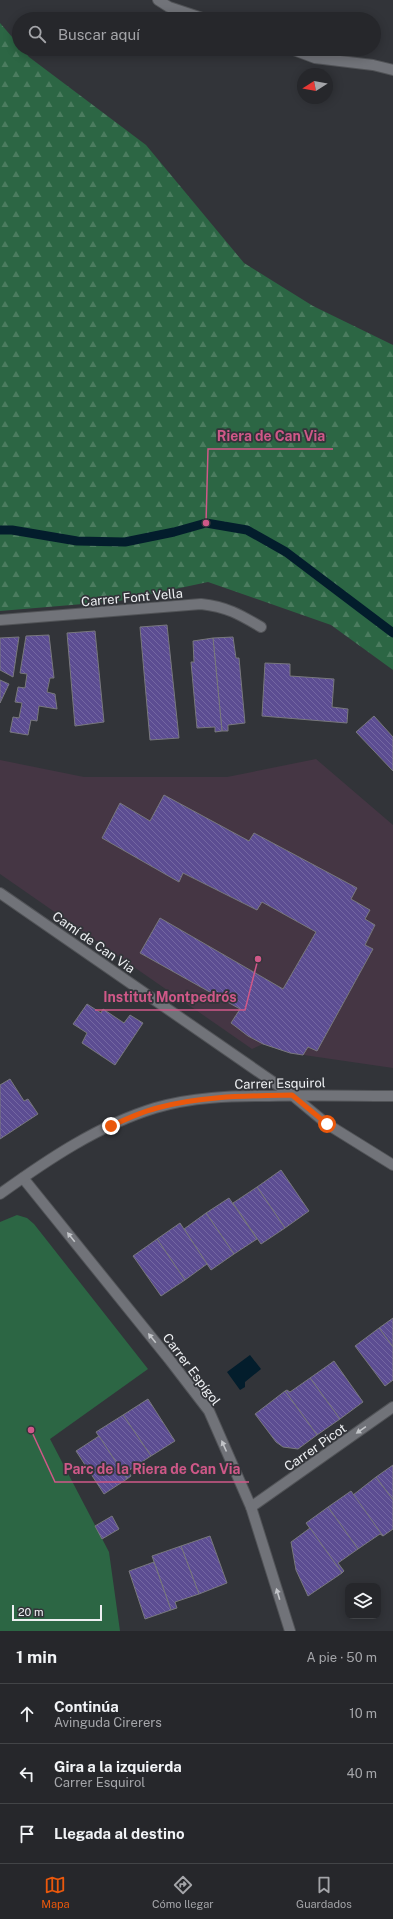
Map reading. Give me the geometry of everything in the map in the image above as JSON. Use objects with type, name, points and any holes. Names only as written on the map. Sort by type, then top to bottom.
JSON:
[{"type":"street","points":[[158,0],[169,7],[184,12]]},
{"type":"street","points":[[309,56],[314,58],[373,65],[393,70]]},
{"type":"street","name":"Carrer Font Vella","points":[[0,620],[201,604],[221,606],[239,614],[261,627]]},
{"type":"street","name":"Camí de Can Via","points":[[0,893],[292,1095],[327,1124],[393,1165]]},
{"type":"street","name":"Carrer Esquirol","points":[[0,1194],[85,1139],[135,1115],[156,1108],[190,1100],[228,1097],[292,1095],[393,1096]]},
{"type":"street","name":"Carrer Espígol","points":[[23,1178],[209,1411],[252,1507],[290,1631]]},
{"type":"street","name":"Carrer Picot","points":[[252,1507],[393,1407]]},
{"type":"shaded area","points":[[316,759],[393,825],[393,1068],[290,1053],[263,1044],[252,1049],[0,874],[0,760],[84,777],[227,777]]},
{"type":"green space","points":[[0,23],[12,37],[12,56],[28,56],[146,145],[244,263],[313,306],[393,345],[393,670],[331,625],[208,582],[119,601],[0,611]]},
{"type":"green space","points":[[17,1215],[27,1218],[34,1224],[148,1369],[50,1439],[109,1552],[120,1631],[0,1631],[0,1222]]},
{"type":"water","points":[[250,1355],[261,1369],[245,1382],[245,1387],[240,1390],[227,1372]]},
{"type":"building","points":[[167,625],[179,738],[150,740],[140,627]]},
{"type":"building","points":[[95,631],[104,722],[75,726],[67,633]]},
{"type":"building","points":[[49,635],[54,678],[50,678],[47,692],[55,694],[57,709],[39,706],[37,721],[31,720],[28,735],[10,732],[13,717],[19,718],[22,703],[15,702],[18,687],[25,688],[27,674],[20,673],[26,636]]},
{"type":"building","points":[[19,637],[13,677],[0,670],[0,638]]},
{"type":"building","points":[[233,637],[236,658],[239,658],[245,723],[228,725],[228,731],[222,731],[213,638]]},
{"type":"building","points":[[213,638],[222,731],[215,732],[215,727],[197,728],[191,662],[194,662],[193,641]]},
{"type":"building","points":[[265,663],[290,664],[290,676],[334,679],[332,707],[348,709],[347,723],[262,716]]},
{"type":"building","points":[[0,680],[9,684],[0,703]]},
{"type":"building","points":[[374,716],[393,737],[393,771],[356,732]]},
{"type":"building","points":[[164,795],[249,841],[254,833],[357,888],[351,899],[370,910],[365,919],[375,925],[365,945],[373,949],[317,1051],[308,1047],[303,1055],[290,1053],[263,1044],[248,1036],[231,1023],[240,1009],[140,953],[160,918],[283,989],[316,932],[262,902],[257,910],[183,873],[179,882],[102,838],[120,803],[150,821]]},
{"type":"building","points":[[87,1004],[101,1013],[103,1009],[124,1023],[130,1015],[143,1023],[115,1065],[82,1043],[87,1033],[73,1024]]},
{"type":"building","points":[[10,1079],[24,1101],[28,1099],[38,1114],[0,1139],[0,1085]]},
{"type":"building","points":[[281,1170],[309,1211],[285,1228],[257,1187]]},
{"type":"building","points":[[257,1187],[285,1228],[261,1244],[233,1203]]},
{"type":"building","points":[[229,1198],[257,1239],[234,1254],[206,1213]]},
{"type":"building","points":[[206,1213],[234,1254],[211,1270],[184,1229]]},
{"type":"building","points":[[180,1223],[207,1264],[185,1280],[157,1239]]},
{"type":"building","points":[[157,1239],[185,1280],[161,1296],[133,1256]]},
{"type":"building","points":[[393,1318],[393,1347],[379,1328]]},
{"type":"building","points":[[379,1328],[393,1347],[393,1380],[385,1386],[355,1346]]},
{"type":"building","points":[[334,1361],[363,1402],[340,1419],[310,1378]]},
{"type":"building","points":[[310,1378],[340,1419],[317,1435],[285,1391],[287,1390],[290,1392]]},
{"type":"building","points":[[285,1391],[317,1435],[298,1449],[283,1447],[276,1442],[255,1414]]},
{"type":"building","points":[[148,1399],[175,1441],[151,1456],[123,1415]]},
{"type":"building","points":[[123,1415],[151,1456],[128,1471],[131,1476],[127,1479],[96,1432]]},
{"type":"building","points":[[99,1436],[127,1479],[104,1494],[76,1451]]},
{"type":"building","points":[[393,1465],[393,1500],[376,1477]]},
{"type":"building","points":[[376,1477],[393,1500],[393,1529],[383,1536],[353,1495]]},
{"type":"building","points":[[351,1491],[383,1536],[380,1534],[358,1549],[328,1507]]},
{"type":"building","points":[[328,1507],[358,1549],[338,1563],[344,1571],[342,1573],[306,1523]]},
{"type":"building","points":[[112,1516],[119,1529],[102,1539],[95,1526]]},
{"type":"building","points":[[310,1528],[342,1573],[308,1596],[296,1570],[291,1542]]},
{"type":"building","points":[[210,1536],[227,1583],[199,1594],[181,1546]]},
{"type":"building","points":[[181,1546],[199,1594],[175,1602],[177,1608],[171,1610],[152,1556]]},
{"type":"building","points":[[154,1562],[171,1610],[145,1619],[129,1571]]},
{"type":"waterway","points":[[0,530],[12,530],[77,541],[125,542],[174,532],[206,523],[247,530],[286,552],[393,633]]},
{"type":"place","name":"Riera de Can Via","points":[[206,523]]},
{"type":"place","name":"Institut Montpedrós","points":[[258,959]]},
{"type":"place","name":"Parc de la Riera de Can Via","points":[[31,1430]]},
{"type":"route","points":[[111,1126],[135,1115],[156,1108],[190,1100],[236,1096],[292,1095],[327,1124]]}]
